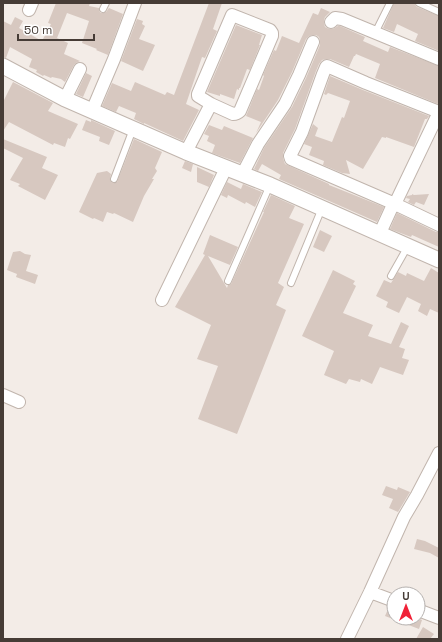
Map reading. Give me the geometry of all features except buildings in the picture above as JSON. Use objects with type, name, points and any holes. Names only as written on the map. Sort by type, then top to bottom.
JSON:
[{"type":"street","points":[[92,110],[112,64],[134,3]]},
{"type":"street","points":[[233,15],[270,30],[272,36],[240,111],[237,114],[233,114],[209,108],[198,96],[198,94],[232,16],[233,15]]},
{"type":"street","points":[[331,22],[335,18],[342,19],[439,59]]},
{"type":"street","points":[[242,174],[258,144],[286,104],[313,42]]},
{"type":"street","points":[[3,66],[65,99],[133,130],[270,185],[439,260]]},
{"type":"street","points":[[380,233],[393,207],[439,112],[327,66],[316,90],[314,100],[302,132],[290,156],[291,159],[393,207],[439,225]]},
{"type":"street","points":[[65,99],[80,70]]},
{"type":"street","points":[[186,152],[209,108]]},
{"type":"street","points":[[162,300],[226,168]]},
{"type":"street","points":[[3,395],[19,402]]},
{"type":"street","points":[[347,639],[404,517],[439,453]]},
{"type":"street","points":[[370,592],[386,598]]},
{"type":"street","points":[[426,613],[439,618]]},
{"type":"lane","points":[[375,33],[390,3]]},
{"type":"lane","points":[[418,3],[439,12]]},
{"type":"lane","points":[[114,179],[133,130]]},
{"type":"lane","points":[[228,281],[270,185]]},
{"type":"lane","points":[[292,283],[322,208]]},
{"type":"lane","points":[[391,276],[408,246]]}]
